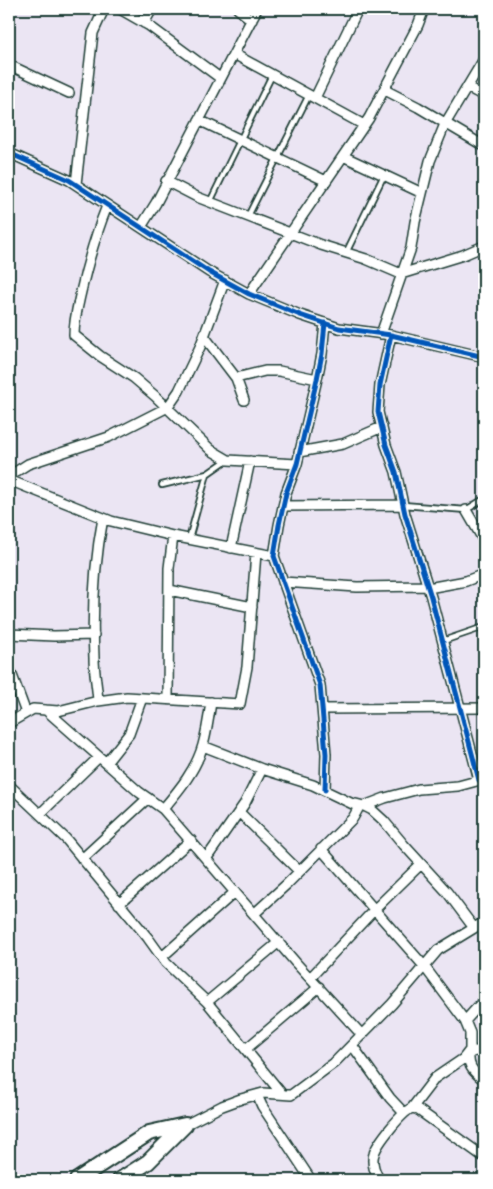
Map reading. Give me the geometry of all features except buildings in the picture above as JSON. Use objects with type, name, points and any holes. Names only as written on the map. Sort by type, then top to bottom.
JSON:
[{"type":"main road","points":[[77,1180],[149,1133],[185,1125]]},
{"type":"main road","points":[[120,1180],[148,1162],[185,1125]]},
{"type":"street","points":[[76,184],[93,33],[104,9]]},
{"type":"street","points":[[120,9],[144,23],[220,78]]},
{"type":"street","points":[[144,23],[152,9]]},
{"type":"street","points":[[238,9],[252,20]]},
{"type":"street","points":[[141,226],[156,203],[257,9]]},
{"type":"street","points":[[312,96],[358,9]]},
{"type":"street","points":[[249,294],[364,125],[385,90],[418,25],[424,9]]},
{"type":"street","points":[[234,54],[364,125]]},
{"type":"street","points":[[381,334],[411,248],[415,222],[430,161],[445,124],[484,59]]},
{"type":"street","points":[[9,65],[69,93]]},
{"type":"street","points":[[467,87],[484,96]]},
{"type":"street","points":[[385,90],[418,106],[484,146]]},
{"type":"street","points":[[199,120],[326,181]]},
{"type":"street","points":[[9,153],[76,184],[107,206],[249,294],[300,315],[339,328],[392,335],[484,357]]},
{"type":"street","points":[[343,156],[422,193]]},
{"type":"street","points":[[166,181],[210,202],[401,274],[464,256],[484,246]]},
{"type":"street","points":[[107,206],[87,263],[74,323],[74,335],[100,356],[134,378],[168,407],[211,450],[228,460],[297,464]]},
{"type":"street","points":[[9,478],[28,464],[110,437],[168,407],[179,390],[204,336],[225,280]]},
{"type":"street","points":[[325,323],[317,379],[297,464],[283,506],[274,556],[320,685],[326,754],[325,790]]},
{"type":"street","points":[[360,805],[419,789],[458,786],[481,780],[378,412],[380,385],[392,335]]},
{"type":"street","points":[[204,336],[236,378],[244,400]]},
{"type":"street","points":[[236,378],[265,371],[279,371],[317,379]]},
{"type":"street","points":[[299,452],[343,444],[382,427]]},
{"type":"street","points":[[231,548],[250,461]]},
{"type":"street","points":[[9,478],[103,518],[142,530],[274,556]]},
{"type":"street","points":[[283,506],[403,505]]},
{"type":"street","points":[[466,510],[484,541]]},
{"type":"street","points":[[98,700],[94,659],[93,609],[103,518]]},
{"type":"street","points":[[168,699],[169,568],[173,536]]},
{"type":"street","points":[[9,723],[33,709],[58,711],[98,700],[127,697],[240,704],[247,667],[256,553]]},
{"type":"street","points":[[282,582],[357,587],[428,587],[466,580],[484,574]]},
{"type":"street","points":[[169,590],[252,607]]},
{"type":"street","points":[[9,634],[94,635]]},
{"type":"street","points":[[9,667],[26,713]]},
{"type":"street","points":[[40,814],[102,760],[128,734],[142,698]]},
{"type":"street","points":[[163,809],[188,776],[203,746],[212,702]]},
{"type":"street","points":[[322,709],[460,710],[484,708]]},
{"type":"street","points":[[46,710],[102,760],[163,809],[362,1035]]},
{"type":"street","points":[[203,746],[262,769],[325,790],[372,810],[448,892],[474,928]]},
{"type":"street","points":[[206,859],[239,812],[262,769]]},
{"type":"street","points":[[9,784],[66,839],[162,957],[207,1002],[282,1094]]},
{"type":"street","points":[[82,859],[148,798]]},
{"type":"street","points":[[254,914],[357,813],[360,805]]},
{"type":"street","points":[[239,812],[299,871]]},
{"type":"street","points":[[119,904],[191,840]]},
{"type":"street","points":[[321,849],[424,966],[465,1021],[470,1033],[468,1058],[470,1067],[484,1080]]},
{"type":"street","points":[[310,978],[374,910],[421,864]]},
{"type":"street","points":[[162,957],[235,892]]},
{"type":"street","points":[[185,1125],[222,1106],[263,1093],[291,1095],[334,1063],[392,1004],[438,950],[484,922]]},
{"type":"street","points":[[207,1002],[279,942]]},
{"type":"street","points":[[246,1049],[319,987]]},
{"type":"street","points":[[465,1021],[484,1000]]},
{"type":"street","points":[[352,1045],[390,1098],[408,1110],[417,1109],[484,1157]]},
{"type":"street","points":[[377,1178],[373,1155],[378,1145],[435,1078],[463,1060],[470,1051],[484,1050]]},
{"type":"street","points":[[257,1095],[262,1106],[311,1180]]},
{"type":"lane","points":[[210,202],[272,75]]},
{"type":"lane","points":[[248,216],[312,96]]},
{"type":"lane","points":[[346,253],[384,175]]},
{"type":"lane","points":[[162,485],[207,474],[228,460]]},
{"type":"lane","points":[[189,539],[207,474]]},
{"type":"lane","points":[[403,505],[466,510],[484,499]]},
{"type":"lane","points":[[442,642],[484,627]]},
{"type":"cycle path","points":[[9,153],[69,180],[209,272],[249,294],[300,315],[339,328],[391,335],[484,357]]},
{"type":"cycle path","points":[[325,323],[317,379],[297,464],[286,493],[274,556],[320,685],[326,754],[325,790]]},
{"type":"cycle path","points":[[391,335],[380,385],[378,412],[386,445],[396,472],[405,514],[431,597],[479,780]]}]
